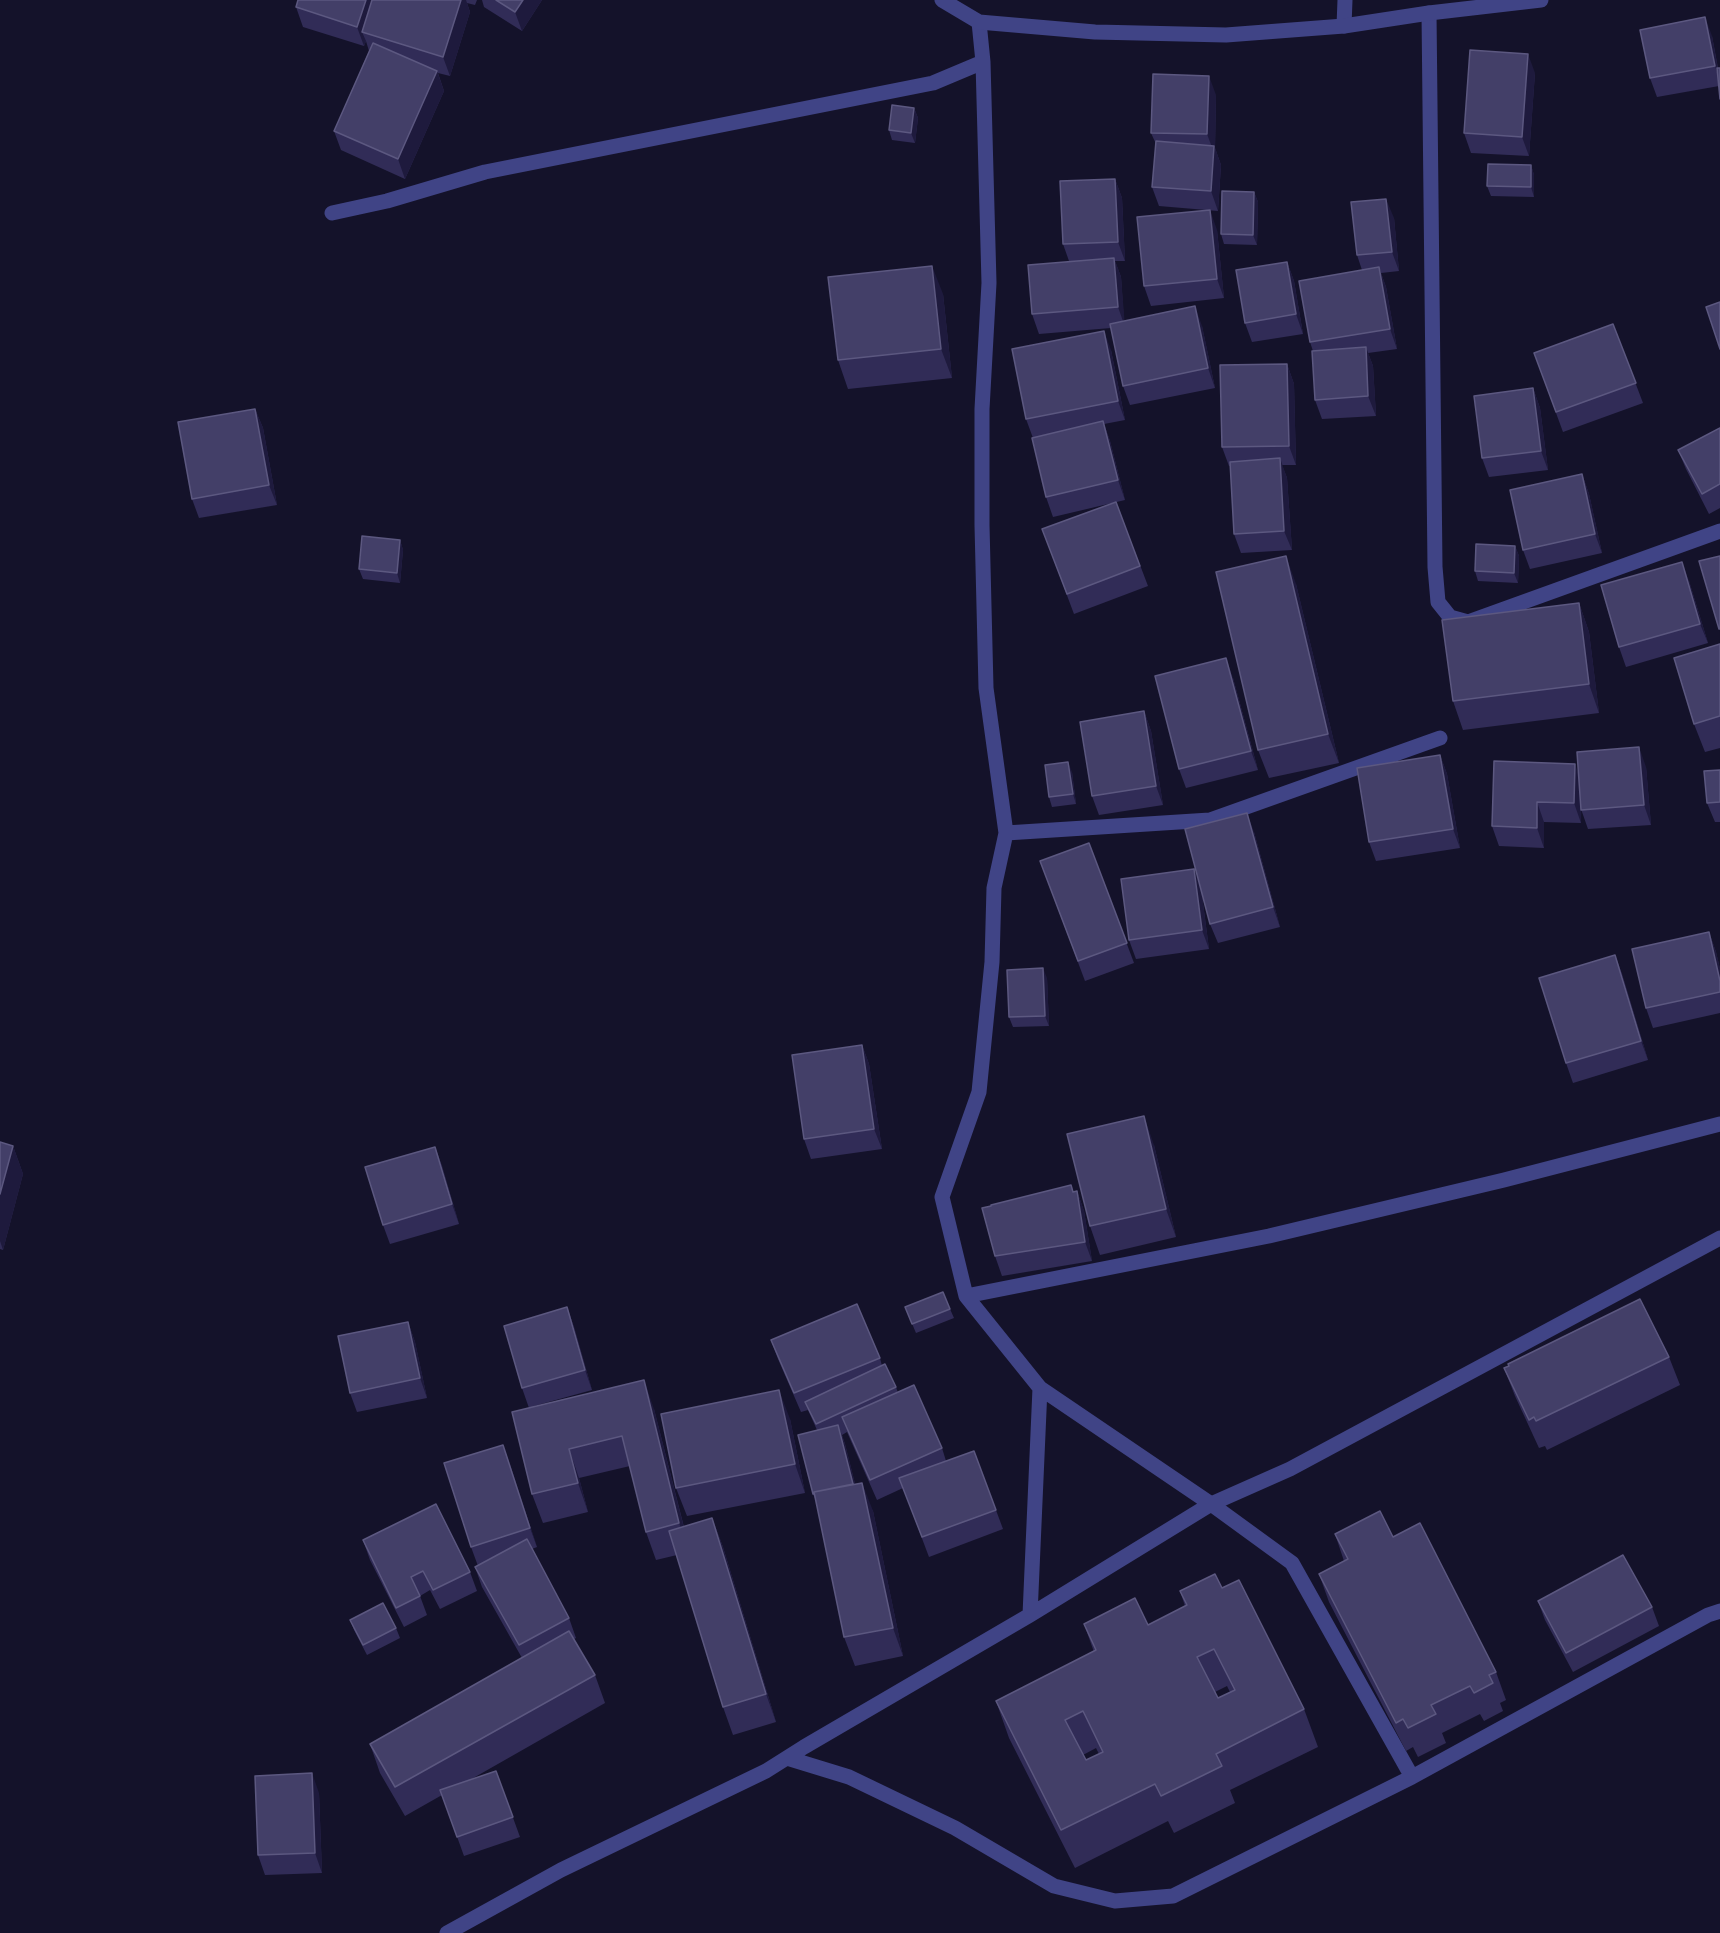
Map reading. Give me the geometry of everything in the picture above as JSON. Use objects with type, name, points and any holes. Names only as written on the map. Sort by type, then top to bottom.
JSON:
[{"type":"street","points":[[942,0],[979,22],[1095,32],[1226,35],[1344,26],[1541,0]]},
{"type":"street","points":[[1344,26],[1345,0]]},
{"type":"street","points":[[1429,13],[1435,567],[1438,602],[1450,617],[1468,622],[1720,531]]},
{"type":"street","points":[[979,22],[983,62],[989,283],[982,409],[986,688],[1006,833],[994,888],[992,962],[979,1092],[942,1197],[966,1296],[1041,1388],[1211,1504],[1292,1563],[1412,1777]]},
{"type":"street","points":[[332,213],[387,201],[485,172],[933,83],[983,62]]},
{"type":"street","points":[[1006,833],[1210,820],[1440,738]]},
{"type":"street","points":[[966,1296],[1269,1236],[1504,1180],[1720,1124]]},
{"type":"street","points":[[447,1933],[561,1870],[765,1771],[1030,1615],[1211,1504],[1290,1469],[1720,1238]]},
{"type":"street","points":[[1030,1615],[1041,1388]]},
{"type":"street","points":[[787,1758],[849,1777],[913,1807],[955,1828],[1054,1886],[1115,1901],[1173,1896],[1412,1777],[1708,1615],[1720,1611]]},
{"type":"building","points":[[298,0],[366,0],[357,27],[296,7]]},
{"type":"building","points":[[372,0],[461,0],[443,57],[362,32]]},
{"type":"building","points":[[496,0],[523,0],[515,12]]},
{"type":"building","points":[[1705,17],[1715,66],[1650,78],[1640,30]]},
{"type":"building","points":[[373,43],[437,71],[398,159],[334,131]]},
{"type":"building","points":[[1470,50],[1528,54],[1522,137],[1464,133]]},
{"type":"building","points":[[1717,68],[1720,68],[1720,99]]},
{"type":"building","points":[[1153,74],[1209,76],[1207,134],[1151,133]]},
{"type":"building","points":[[892,105],[914,108],[911,133],[889,130]]},
{"type":"building","points":[[1156,141],[1214,146],[1211,191],[1152,187]]},
{"type":"building","points":[[1488,164],[1531,165],[1531,187],[1487,186]]},
{"type":"building","points":[[1115,179],[1118,242],[1063,244],[1060,181]]},
{"type":"building","points":[[1222,191],[1254,192],[1253,235],[1221,234]]},
{"type":"building","points":[[1386,199],[1392,252],[1357,255],[1351,202]]},
{"type":"building","points":[[1210,210],[1217,279],[1144,286],[1137,217]]},
{"type":"building","points":[[1114,258],[1118,307],[1032,314],[1028,265]]},
{"type":"building","points":[[1287,262],[1296,314],[1245,323],[1236,270]]},
{"type":"building","points":[[932,266],[941,349],[838,360],[828,277]]},
{"type":"building","points":[[1379,267],[1390,329],[1310,342],[1299,281]]},
{"type":"building","points":[[1720,302],[1720,349],[1706,307]]},
{"type":"building","points":[[1195,306],[1208,368],[1123,386],[1110,324]]},
{"type":"building","points":[[1613,324],[1636,383],[1556,412],[1534,353]]},
{"type":"building","points":[[1104,331],[1118,401],[1026,419],[1012,349]]},
{"type":"building","points":[[1366,347],[1368,396],[1315,400],[1312,351]]},
{"type":"building","points":[[1287,364],[1289,446],[1222,447],[1220,365]]},
{"type":"building","points":[[1533,388],[1541,451],[1482,458],[1474,396]]},
{"type":"building","points":[[255,409],[269,485],[192,499],[178,422]]},
{"type":"building","points":[[1103,421],[1118,480],[1046,497],[1032,438]]},
{"type":"building","points":[[1720,428],[1720,484],[1702,494],[1678,450]]},
{"type":"building","points":[[1280,458],[1284,531],[1234,534],[1230,462]]},
{"type":"building","points":[[1582,474],[1595,534],[1523,550],[1510,490]]},
{"type":"building","points":[[1116,502],[1140,566],[1067,594],[1042,529]]},
{"type":"building","points":[[362,536],[400,540],[397,573],[359,569]]},
{"type":"building","points":[[1476,544],[1515,546],[1514,573],[1475,571]]},
{"type":"building","points":[[1286,556],[1328,734],[1258,750],[1216,572]]},
{"type":"building","points":[[1720,556],[1720,629],[1719,629],[1699,561]]},
{"type":"building","points":[[1682,562],[1700,624],[1619,647],[1601,585]]},
{"type":"building","points":[[1579,603],[1589,684],[1453,701],[1442,620]]},
{"type":"building","points":[[1720,644],[1720,716],[1694,724],[1674,658]]},
{"type":"building","points":[[1226,658],[1251,751],[1179,769],[1155,676]]},
{"type":"building","points":[[1144,711],[1156,786],[1092,796],[1080,722]]},
{"type":"building","points":[[1639,747],[1644,805],[1581,810],[1577,752]]},
{"type":"building","points":[[1440,755],[1453,829],[1369,842],[1357,768]]},
{"type":"building","points":[[1494,761],[1575,764],[1574,803],[1537,802],[1537,828],[1492,826]]},
{"type":"building","points":[[1068,762],[1073,794],[1049,797],[1045,765]]},
{"type":"building","points":[[1720,770],[1720,802],[1707,803],[1704,771]]},
{"type":"building","points":[[1247,813],[1273,907],[1210,924],[1185,829]]},
{"type":"building","points":[[1089,843],[1127,943],[1078,961],[1040,861]]},
{"type":"building","points":[[1194,869],[1202,930],[1129,940],[1121,879]]},
{"type":"building","points":[[1709,932],[1720,981],[1720,992],[1646,1008],[1632,949]]},
{"type":"building","points":[[1615,955],[1641,1041],[1566,1063],[1539,978]]},
{"type":"building","points":[[1043,968],[1045,1016],[1009,1017],[1007,970]]},
{"type":"building","points":[[862,1045],[874,1129],[804,1139],[792,1055]]},
{"type":"building","points":[[1144,1116],[1166,1209],[1090,1226],[1067,1134]]},
{"type":"building","points":[[0,1142],[13,1146],[0,1194]]},
{"type":"building","points":[[435,1147],[452,1204],[383,1225],[365,1167]]},
{"type":"building","points":[[1071,1185],[1073,1192],[1077,1191],[1085,1242],[995,1256],[982,1208]]},
{"type":"building","points":[[943,1292],[950,1309],[912,1324],[905,1307]]},
{"type":"building","points":[[1640,1299],[1669,1357],[1536,1421],[1534,1417],[1529,1420],[1504,1368]]},
{"type":"building","points":[[857,1304],[880,1358],[794,1393],[771,1340]]},
{"type":"building","points":[[567,1307],[585,1370],[522,1388],[504,1326]]},
{"type":"building","points":[[408,1322],[420,1378],[350,1393],[338,1336]]},
{"type":"building","points":[[885,1364],[896,1387],[816,1424],[805,1402]]},
{"type":"building","points":[[644,1380],[679,1523],[646,1532],[622,1436],[569,1449],[578,1483],[532,1494],[512,1412]]},
{"type":"building","points":[[914,1385],[942,1448],[870,1480],[842,1417]]},
{"type":"building","points":[[779,1390],[795,1464],[676,1488],[661,1414]]},
{"type":"building","points":[[838,1425],[853,1484],[813,1494],[798,1435]]},
{"type":"building","points":[[503,1445],[530,1528],[471,1547],[444,1463]]},
{"type":"building","points":[[974,1451],[996,1510],[922,1537],[899,1478]]},
{"type":"building","points":[[862,1483],[893,1628],[844,1637],[814,1492]]},
{"type":"building","points":[[436,1504],[470,1572],[433,1590],[423,1571],[411,1577],[420,1596],[396,1608],[363,1540]]},
{"type":"building","points":[[1380,1511],[1393,1537],[1420,1523],[1496,1672],[1489,1675],[1493,1683],[1474,1693],[1470,1686],[1431,1705],[1436,1714],[1408,1728],[1403,1719],[1396,1723],[1319,1574],[1348,1559],[1335,1534]]},
{"type":"building","points":[[712,1518],[766,1694],[723,1707],[669,1531]]},
{"type":"building","points":[[527,1539],[569,1618],[519,1645],[475,1567]]},
{"type":"building","points":[[1623,1555],[1652,1607],[1566,1653],[1538,1601]]},
{"type":"building","points":[[1215,1574],[1222,1588],[1239,1580],[1304,1709],[1216,1754],[1222,1766],[1161,1796],[1155,1784],[1061,1830],[996,1701],[1096,1650],[1084,1624],[1135,1598],[1148,1625],[1187,1605],[1180,1591]],"holes":[[[1214,1649],[1235,1690],[1218,1698],[1197,1657]],[[1083,1711],[1103,1752],[1086,1760],[1065,1720]]]},
{"type":"building","points":[[383,1603],[396,1628],[363,1645],[350,1620]]},
{"type":"building","points":[[569,1631],[595,1675],[395,1787],[370,1744]]},
{"type":"building","points":[[496,1771],[513,1817],[457,1837],[440,1790]]},
{"type":"building","points":[[312,1773],[315,1853],[258,1855],[255,1776]]}]
